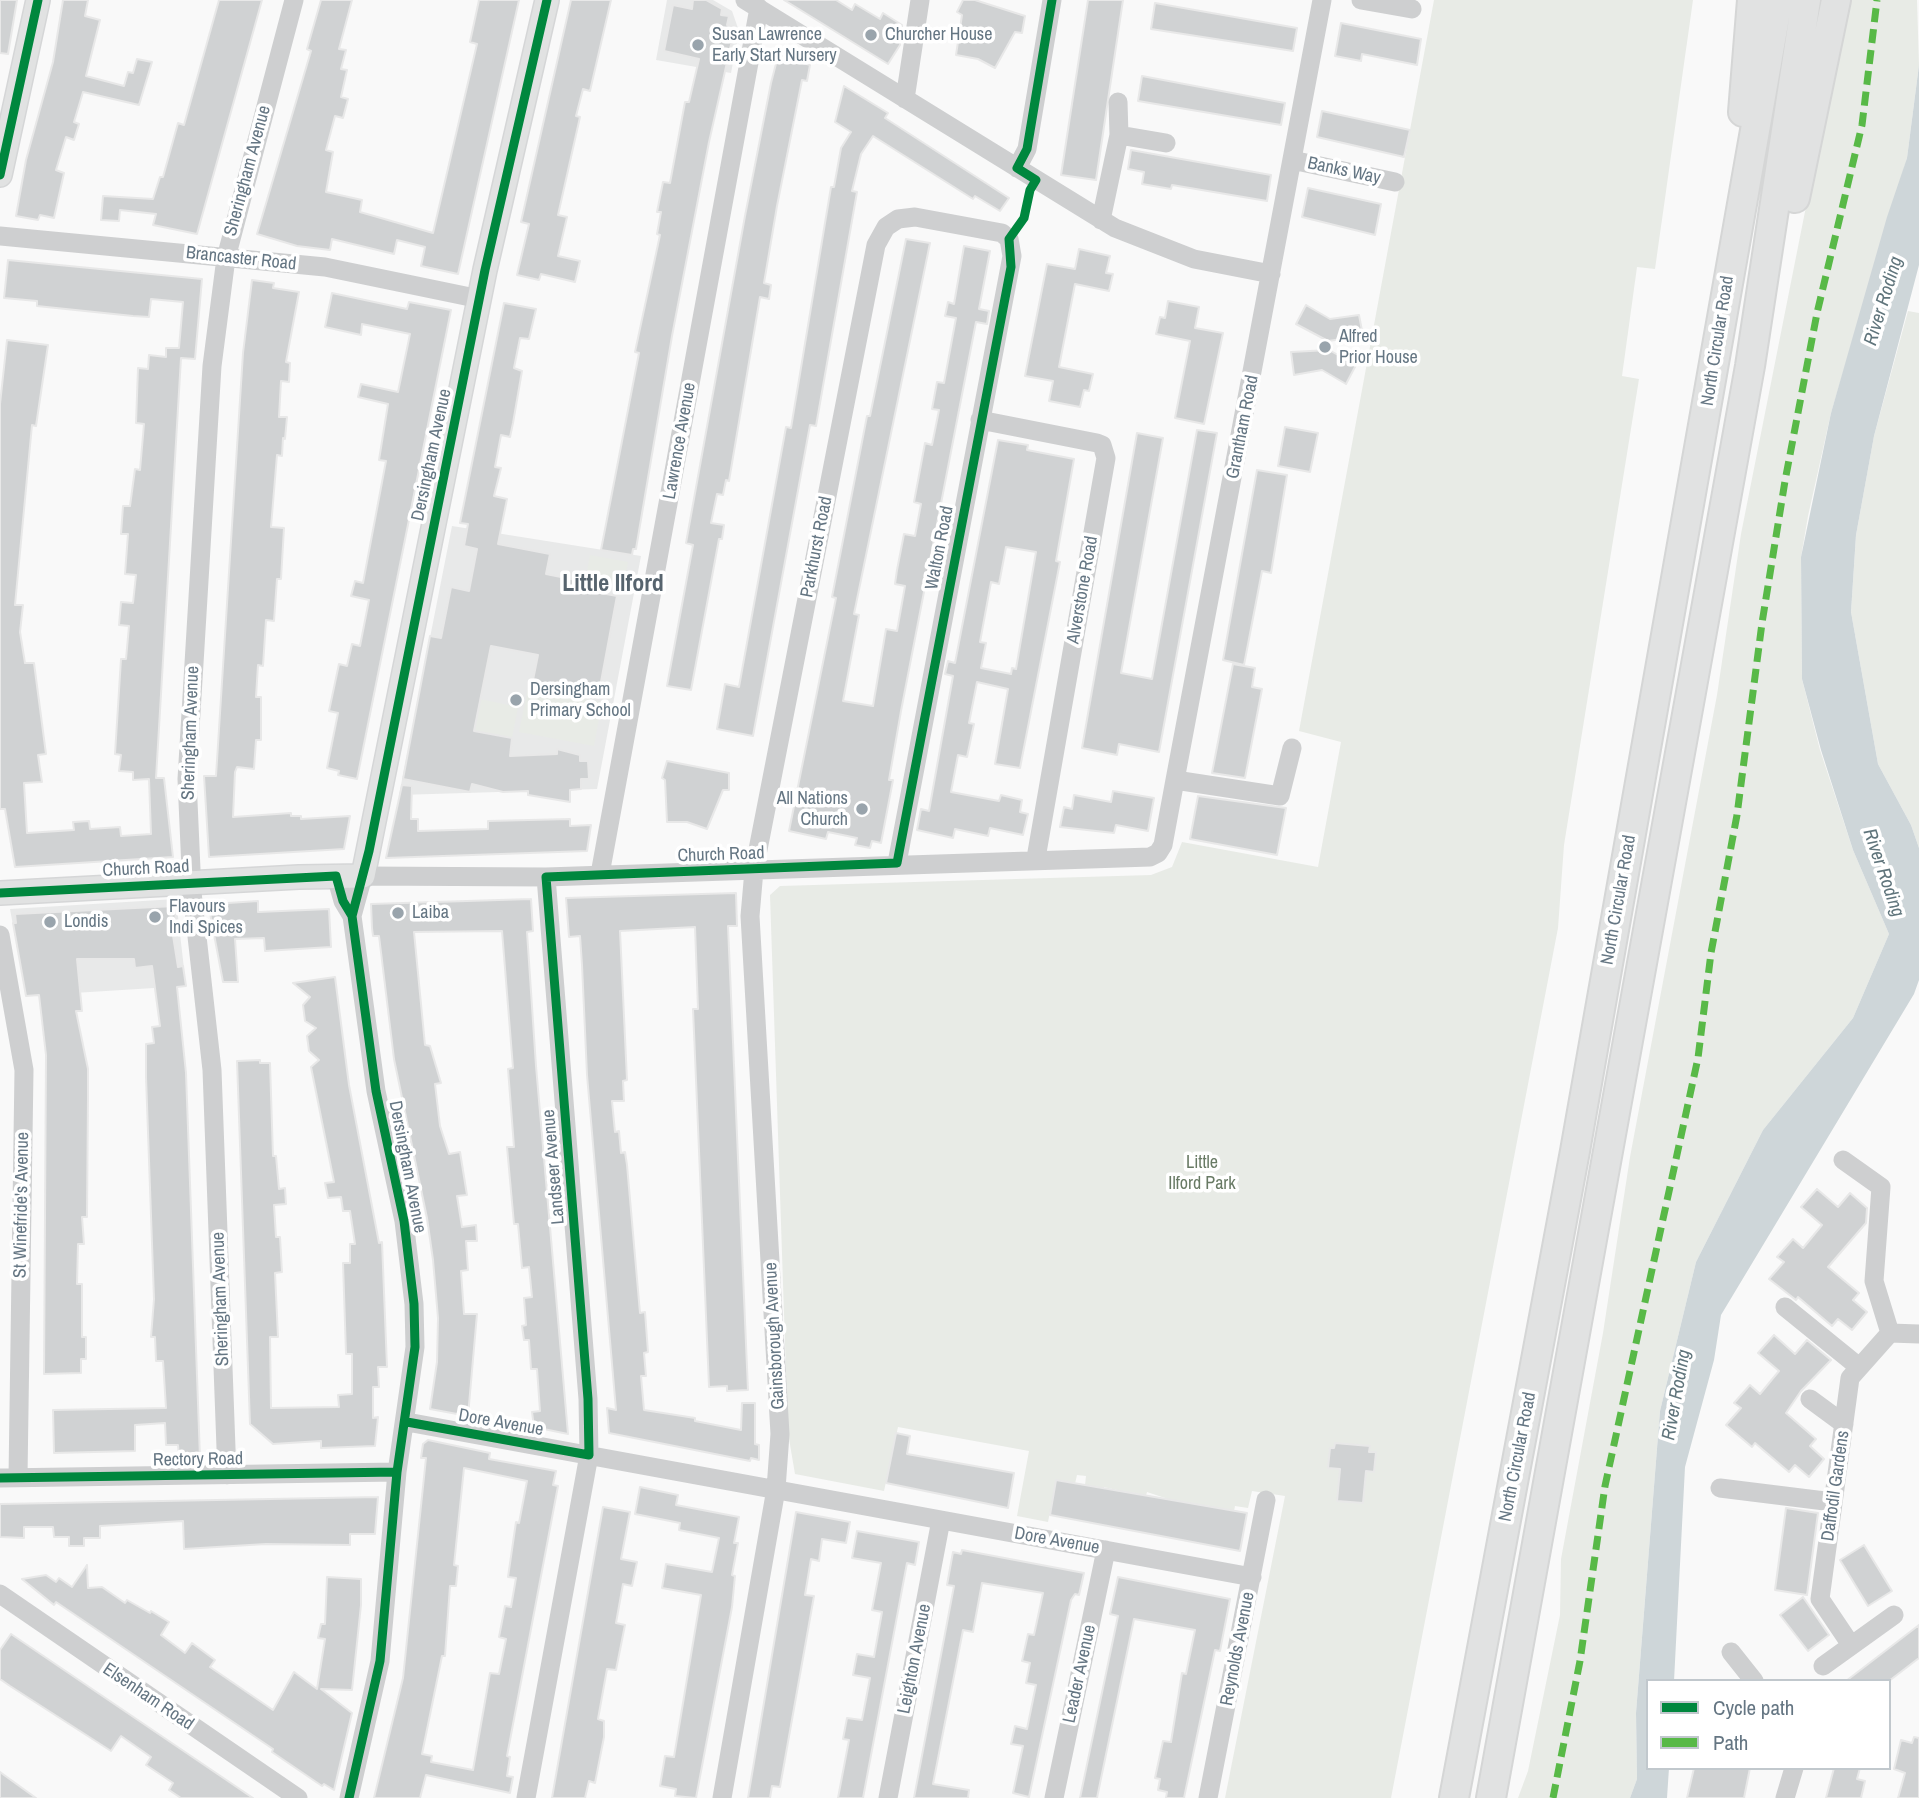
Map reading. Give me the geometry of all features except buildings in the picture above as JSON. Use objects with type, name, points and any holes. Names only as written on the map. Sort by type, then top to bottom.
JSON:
[{"type":"highway","points":[[1731,257],[1752,0]]},
{"type":"highway","name":"North Circular Road","points":[[1454,1798],[1582,1111],[1778,0]]},
{"type":"highway","name":"North Circular Road","points":[[1492,1798],[1750,366],[1806,0]]},
{"type":"highway","points":[[1750,366],[1786,239],[1836,0]]},
{"type":"main road","points":[[0,175],[38,0]]},
{"type":"main road","name":"Dersingham Avenue","points":[[363,876],[480,299],[547,0]]},
{"type":"main road","name":"Church Road","points":[[0,893],[363,876]]},
{"type":"street","name":"Sheringham Avenue","points":[[228,1475],[212,1070],[192,882],[187,779],[212,366],[226,258],[293,0]]},
{"type":"street","points":[[905,99],[920,0]]},
{"type":"street","points":[[1017,168],[1027,149],[1052,0]]},
{"type":"street","name":"Grantham Road","points":[[1158,853],[1163,845],[1322,0]]},
{"type":"street","points":[[1361,0],[1412,9]]},
{"type":"street","points":[[752,4],[1101,220],[1175,253],[1271,274]]},
{"type":"street","name":"Lawrence Avenue","points":[[600,874],[752,4]]},
{"type":"street","points":[[1101,220],[1119,135],[1118,102]]},
{"type":"street","points":[[1119,135],[1166,143]]},
{"type":"street","name":"Banks Way","points":[[1292,160],[1395,182]]},
{"type":"street","name":"Walton Road","points":[[886,227],[898,219],[915,217],[993,230],[1009,239],[1011,267],[979,421],[897,863]]},
{"type":"street","name":"Parkhurst Road","points":[[754,870],[876,245],[886,227]]},
{"type":"street","name":"Brancaster Road","points":[[0,236],[325,267],[480,299]]},
{"type":"street","name":"Alverstone Road","points":[[979,421],[1097,443],[1102,445],[1106,458],[1036,859]]},
{"type":"street","points":[[1175,780],[1280,796],[1292,748]]},
{"type":"street","name":"Church Road","points":[[363,876],[547,877],[897,863],[1150,857],[1158,853]]},
{"type":"street","name":"Gainsborough Avenue","points":[[722,1798],[776,1489],[780,1434],[750,916],[754,870]]},
{"type":"street","name":"Dersingham Avenue","points":[[336,876],[343,901],[352,916],[376,1091],[404,1221],[414,1304],[415,1347],[407,1422],[397,1472],[380,1661],[349,1798]]},
{"type":"street","name":"Dersingham Avenue","points":[[352,916],[363,876]]},
{"type":"street","name":"Landseer Avenue","points":[[526,1798],[589,1455],[588,1399],[547,877]]},
{"type":"street","name":"St Winefride's Avenue","points":[[0,935],[24,1070],[9,1477]]},
{"type":"street","points":[[1843,1160],[1881,1187],[1874,1281],[1889,1333],[1919,1334]]},
{"type":"street","points":[[1785,1307],[1860,1367]]},
{"type":"street","name":"Daffodil Gardens","points":[[1851,1645],[1820,1599],[1850,1378],[1889,1333]]},
{"type":"street","points":[[1810,1399],[1844,1424]]},
{"type":"street","name":"Dore Avenue","points":[[407,1422],[1252,1577]]},
{"type":"street","name":"Rectory Road","points":[[9,1477],[397,1472]]},
{"type":"street","points":[[1720,1488],[1833,1502]]},
{"type":"street","name":"Reynolds Avenue","points":[[1208,1798],[1266,1500]]},
{"type":"street","name":"Leighton Avenue","points":[[888,1798],[941,1520]]},
{"type":"street","name":"Leader Avenue","points":[[1054,1798],[1106,1550]]},
{"type":"street","name":"Elsenham Road","points":[[0,1594],[298,1798]]},
{"type":"street","points":[[1823,1666],[1894,1615]]},
{"type":"street","points":[[1731,1652],[1752,1679]]},
{"type":"street","points":[[1786,1798],[1793,1770]]},
{"type":"shaded area","name":"Susan Lawrence Early Start Nursery","points":[[667,0],[713,0],[732,11],[739,31],[731,73],[656,60]]},
{"type":"shaded area","name":"Dersingham Primary School","points":[[452,526],[641,556],[597,789],[399,795]]},
{"type":"shaded area","points":[[176,899],[186,986],[26,996],[10,909]]},
{"type":"green space","name":"Little Ilford Park","points":[[1434,0],[1693,0],[1655,269],[1637,267],[1622,376],[1639,379],[1564,845],[1558,928],[1391,1798],[1225,1798],[1285,1496],[1252,1491],[1248,1508],[1235,1506],[1231,1527],[1210,1506],[1201,1505],[1200,1513],[1172,1500],[1169,1515],[1162,1514],[1165,1498],[1147,1492],[1142,1510],[1134,1502],[1135,1493],[1126,1492],[1118,1506],[1121,1491],[1104,1487],[1101,1503],[1085,1485],[1086,1476],[1077,1475],[1074,1488],[1056,1481],[1048,1522],[1017,1516],[1029,1451],[898,1427],[884,1491],[795,1474],[788,1433],[770,895],[780,886],[1151,875],[1172,867],[1182,842],[1318,867],[1341,742],[1299,731]]},
{"type":"green space","points":[[1847,0],[1917,0],[1919,65],[1907,158],[1831,413],[1808,516],[1801,557],[1802,679],[1820,750],[1853,850],[1889,934],[1853,1018],[1763,1130],[1696,1262],[1660,1411],[1636,1713],[1637,1779],[1630,1798],[1518,1798],[1528,1771],[1560,1615],[1561,1559],[1603,1333],[1630,1157],[1717,695],[1741,534]]},
{"type":"green space","points":[[1908,311],[1919,313],[1919,848],[1911,825],[1878,764],[1851,612],[1856,535],[1874,436]]},
{"type":"green space","points":[[590,555],[628,562],[624,584],[586,577]]},
{"type":"green space","points":[[528,688],[602,702],[594,746],[519,732]]},
{"type":"green space","points":[[480,699],[518,707],[512,738],[474,731]]},
{"type":"water","name":"River Roding","points":[[1919,65],[1919,265],[1874,436],[1856,535],[1851,612],[1878,764],[1911,825],[1919,848],[1919,980],[1914,994],[1721,1315],[1714,1360],[1685,1467],[1674,1679],[1646,1679],[1646,1770],[1669,1770],[1667,1798],[1630,1798],[1637,1779],[1636,1713],[1660,1411],[1696,1262],[1763,1130],[1853,1018],[1889,934],[1853,850],[1802,679],[1801,557],[1831,413],[1887,217],[1907,158]]},
{"type":"marked path","points":[[1553,1798],[1580,1661],[1605,1486],[1698,1058],[1711,953],[1737,815],[1762,623],[1785,481],[1817,313],[1862,125],[1877,0]]},
{"type":"cycle path","points":[[0,175],[38,0]]},
{"type":"cycle path","points":[[352,916],[369,851],[485,270],[547,0]]},
{"type":"cycle path","points":[[407,1422],[589,1455],[588,1399],[546,877],[897,863],[1011,267],[1009,239],[1024,218],[1030,190],[1036,180],[1017,168],[1027,149],[1052,0]]},
{"type":"cycle path","points":[[0,893],[336,876],[343,901],[352,916],[376,1091],[404,1221],[414,1304],[415,1347],[397,1472],[380,1661],[349,1798]]},
{"type":"cycle path","points":[[0,1478],[397,1472]]},
{"type":"place","name":"Churcher House","points":[[871,35]]},
{"type":"place","name":"Susan Lawrence Early Start Nursery","points":[[698,45]]},
{"type":"place","name":"Alfred Prior House","points":[[1325,347]]},
{"type":"place","name":"Dersingham Primary School","points":[[516,700]]},
{"type":"place","name":"All Nations Church","points":[[862,809]]},
{"type":"place","name":"Laiba","points":[[398,913]]},
{"type":"place","name":"Flavours Indi Spices","points":[[155,917]]},
{"type":"place","name":"Londis","points":[[50,922]]},
{"type":"district","name":"Little Ilford","points":[[613,585]]}]
